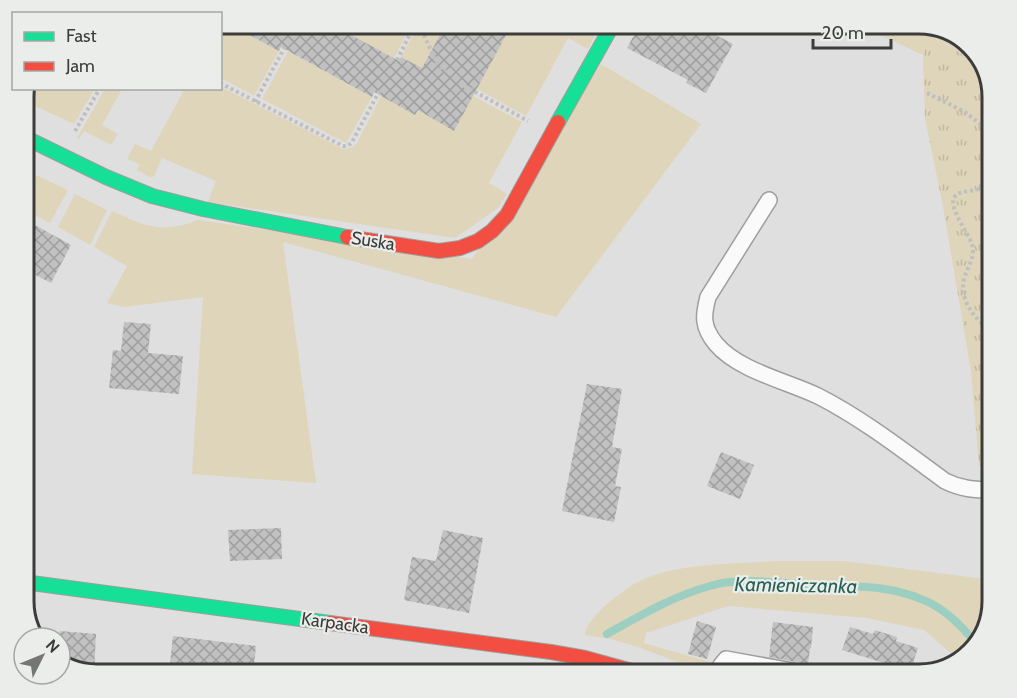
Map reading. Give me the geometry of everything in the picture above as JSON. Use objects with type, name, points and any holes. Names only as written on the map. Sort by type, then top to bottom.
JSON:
[{"type":"street","name":"Suska","points":[[35,142],[106,177],[152,196],[203,209],[330,234],[439,251],[456,250],[485,238],[496,230],[507,215],[607,34]]},
{"type":"street","name":"Karpacka","points":[[35,583],[551,652],[607,664]]},
{"type":"lane","points":[[769,200],[708,297],[703,315],[708,332],[717,345],[730,357],[818,396],[850,414],[950,484],[982,490]]},
{"type":"lane","points":[[722,664],[726,659],[754,664]]},
{"type":"path","points":[[397,60],[411,34]]},
{"type":"path","points":[[422,34],[437,64],[446,71]]},
{"type":"path","points":[[255,102],[286,45]]},
{"type":"path","points":[[459,83],[552,134]]},
{"type":"path","points":[[222,84],[343,146],[348,146],[352,142],[380,90]]},
{"type":"path","points":[[62,155],[99,90]]},
{"type":"path","points":[[927,93],[965,112],[982,125]]},
{"type":"path","points":[[982,188],[960,192],[953,201],[954,209],[972,245],[974,256],[964,279],[965,296],[973,316],[982,324]]},
{"type":"green space","points":[[222,34],[247,34],[279,51],[254,96],[222,79]]},
{"type":"green space","points":[[353,34],[407,34],[394,58],[352,36]]},
{"type":"green space","points":[[414,34],[441,34],[436,43],[442,79],[401,57]]},
{"type":"green space","points":[[494,34],[596,34],[588,49],[568,38],[526,116],[457,78]]},
{"type":"green space","points":[[878,34],[932,36],[923,55]]},
{"type":"green space","points":[[931,36],[967,56],[978,73],[982,89],[982,466],[979,466],[971,371],[942,201],[925,119],[923,55]]},
{"type":"green space","points":[[932,36],[955,45],[967,56]]},
{"type":"green space","points":[[288,51],[372,97],[346,143],[262,99]]},
{"type":"green space","points":[[601,64],[701,124],[556,317],[283,242],[316,483],[192,474],[203,297],[124,307],[107,303],[127,266],[94,247],[112,211],[154,227],[174,227],[198,220],[472,259]]},
{"type":"green space","points":[[222,88],[343,149],[353,147],[357,143],[381,96],[415,114],[418,110],[454,130],[473,96],[522,122],[489,183],[507,194],[498,208],[455,238],[208,202],[216,181],[162,158],[151,178],[137,170],[139,164],[127,159],[135,144],[151,151],[184,90],[222,90]]},
{"type":"green space","points":[[36,90],[94,90],[74,124],[35,106]]},
{"type":"green space","points":[[104,90],[121,90],[102,125],[118,134],[111,145],[84,131],[79,139],[77,138]]},
{"type":"green space","points":[[35,175],[68,190],[50,223],[35,215]]},
{"type":"green space","points":[[75,194],[107,210],[90,245],[58,227]]},
{"type":"green space","points":[[844,561],[982,579],[982,609],[972,636],[952,654],[924,630],[867,618],[728,606],[646,633],[644,643],[713,664],[682,664],[611,639],[585,635],[590,622],[606,605],[629,587],[644,579],[690,567]]},
{"type":"building","points":[[248,34],[349,34],[399,61],[401,57],[422,68],[441,34],[507,34],[454,131],[418,110],[415,115],[374,92],[372,97],[281,47],[279,51]]},
{"type":"building","points":[[635,34],[714,34],[733,44],[706,93],[686,83],[688,80],[627,48]]},
{"type":"building","points":[[35,225],[71,245],[51,283],[35,275]]},
{"type":"building","points":[[124,322],[151,324],[148,353],[183,356],[179,394],[109,388],[113,350],[121,351]]},
{"type":"building","points":[[587,384],[622,389],[612,447],[622,449],[615,486],[621,487],[614,522],[562,511]]},
{"type":"building","points":[[721,452],[754,465],[740,499],[707,486]]},
{"type":"building","points":[[281,528],[282,559],[230,561],[228,530]]},
{"type":"building","points":[[443,530],[483,538],[469,613],[404,600],[412,557],[436,561]]},
{"type":"building","points":[[697,621],[716,627],[707,659],[688,654]]},
{"type":"building","points":[[773,622],[813,627],[808,664],[769,657]]},
{"type":"building","points":[[850,627],[873,634],[875,630],[897,637],[896,641],[918,648],[912,664],[887,664],[842,650]]},
{"type":"building","points":[[72,632],[96,634],[94,664],[72,658]]},
{"type":"building","points":[[173,636],[256,646],[254,664],[170,664]]},
{"type":"waterway","name":"Kamieniczanka","points":[[607,634],[657,607],[696,590],[735,581],[762,581],[868,587],[908,594],[945,612],[971,638]]},
{"type":"traffic: fast","points":[[558,122],[607,34]]},
{"type":"traffic: fast","points":[[35,142],[106,177],[152,196],[203,209],[347,237]]},
{"type":"traffic: fast","points":[[35,583],[330,623]]},
{"type":"traffic: jam","points":[[347,237],[439,251],[460,248],[478,241],[492,231],[507,215],[558,122]]},
{"type":"traffic: jam","points":[[330,623],[551,652],[607,664]]}]
